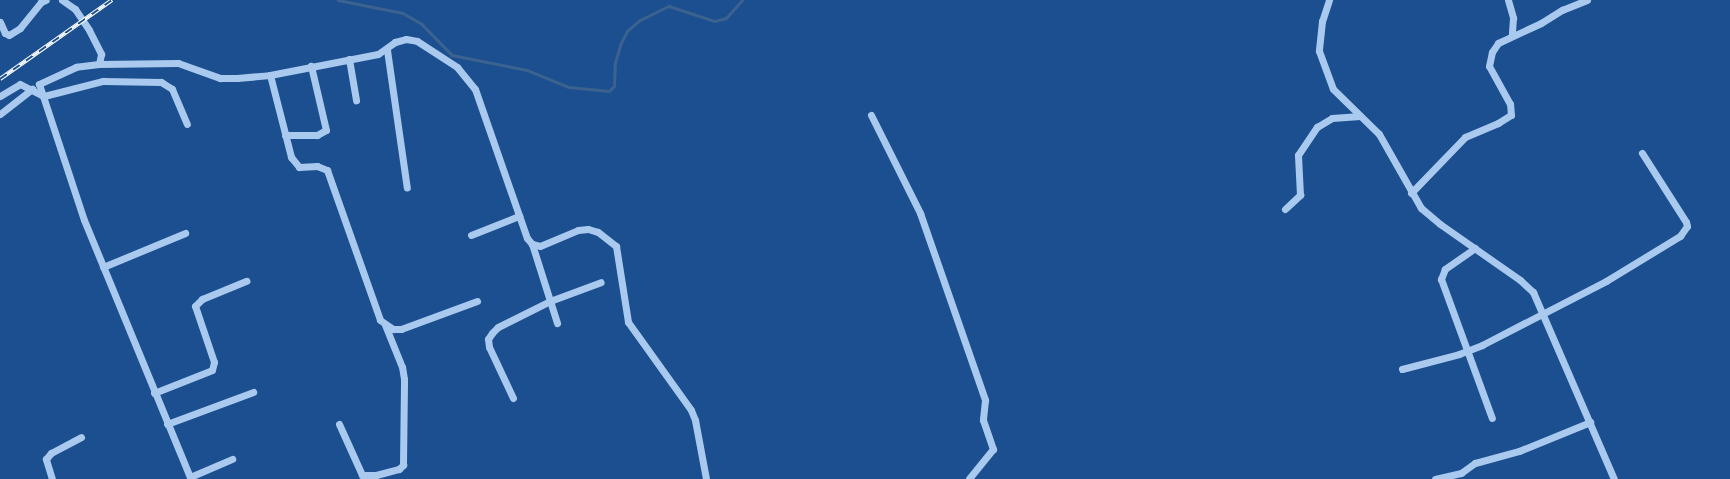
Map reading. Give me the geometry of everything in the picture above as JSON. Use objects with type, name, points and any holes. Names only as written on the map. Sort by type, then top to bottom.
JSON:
[{"type":"street","points":[[0,22],[9,35],[20,28],[41,2],[46,0]]},
{"type":"street","points":[[62,0],[75,9],[89,30],[101,54],[99,64]]},
{"type":"street","points":[[1329,0],[1319,40],[1320,58],[1333,90],[1379,134],[1411,193],[1429,216],[1528,287],[1544,315],[1614,479]]},
{"type":"street","points":[[1508,0],[1513,18],[1512,34]]},
{"type":"street","points":[[1411,193],[1464,137],[1498,124],[1511,115],[1510,104],[1492,74],[1489,60],[1498,43],[1512,34],[1532,27],[1562,10],[1587,0]]},
{"type":"street","points":[[232,458],[190,478],[84,220],[39,84],[76,67],[99,64],[178,63],[220,78],[270,75],[386,50],[395,42],[406,39],[417,41],[457,67],[475,89],[527,238],[532,244],[557,323]]},
{"type":"street","points":[[386,50],[407,188]]},
{"type":"street","points":[[349,59],[356,100]]},
{"type":"street","points":[[285,135],[317,135],[326,130],[311,66]]},
{"type":"street","points":[[270,75],[285,135],[294,163],[305,168],[323,166],[327,170],[378,313],[385,325],[402,367],[404,379],[403,465],[393,470],[367,476],[362,475],[339,424]]},
{"type":"street","points":[[0,96],[20,84],[44,96],[102,81],[161,82],[172,89],[187,124]]},
{"type":"street","points":[[0,114],[32,89]]},
{"type":"street","points":[[871,115],[920,213],[985,400],[982,420],[993,449],[969,479]]},
{"type":"street","points":[[1285,208],[1300,195],[1298,156],[1317,127],[1332,118],[1360,116]]},
{"type":"street","points":[[1402,369],[1468,351],[1544,315],[1613,277],[1685,232],[1686,222],[1642,153]]},
{"type":"street","points":[[471,235],[519,216]]},
{"type":"street","points":[[532,244],[540,246],[578,230],[588,229],[598,232],[616,246],[628,322],[691,410],[695,420],[706,479]]},
{"type":"street","points":[[103,267],[185,233]]},
{"type":"street","points":[[1474,248],[1445,269],[1441,279],[1492,418]]},
{"type":"street","points":[[154,393],[212,370],[214,362],[194,306],[202,299],[246,281]]},
{"type":"street","points":[[513,398],[489,347],[488,339],[498,327],[550,301],[601,282]]},
{"type":"street","points":[[385,325],[401,329],[477,301]]},
{"type":"street","points":[[167,424],[253,392]]},
{"type":"street","points":[[1434,479],[1461,473],[1475,462],[1519,452],[1590,422]]},
{"type":"street","points":[[52,479],[46,459],[51,453],[81,437]]},
{"type":"waterway","points":[[338,0],[403,13],[422,24],[452,55],[527,70],[569,87],[609,91],[614,86],[615,63],[620,45],[627,31],[640,20],[669,6],[715,21],[726,18],[742,0]]},
{"type":"railway","points":[[0,79],[112,0]]}]
